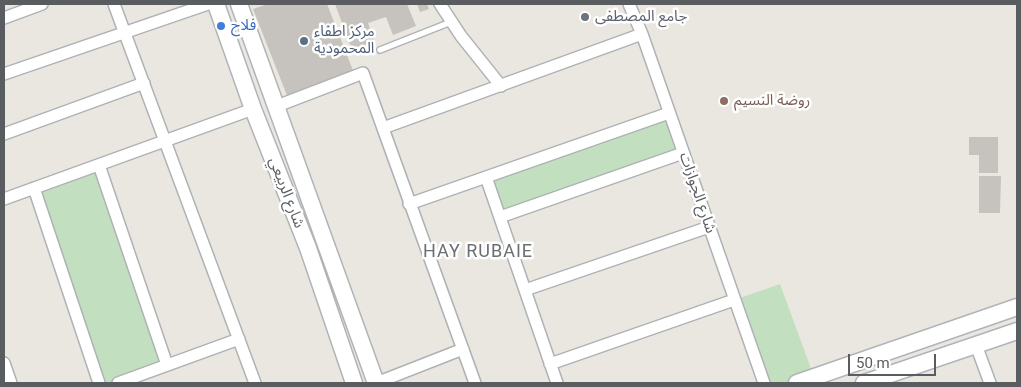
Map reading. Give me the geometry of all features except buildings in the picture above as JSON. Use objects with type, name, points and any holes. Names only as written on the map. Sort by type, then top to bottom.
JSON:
[{"type":"street","points":[[4,18],[42,4]]},
{"type":"street","points":[[114,4],[255,383]]},
{"type":"street","points":[[4,74],[208,4]]},
{"type":"street","name":"شارع الربيعي","points":[[216,4],[253,109],[304,237],[354,383]]},
{"type":"street","name":"شارع الربيعي","points":[[240,4],[376,383]]},
{"type":"street","points":[[440,4],[451,22],[500,86]]},
{"type":"street","name":"شارع الجوازات","points":[[630,4],[764,383]]},
{"type":"street","points":[[383,128],[642,34]]},
{"type":"street","points":[[277,106],[363,73],[475,383]]},
{"type":"street","points":[[4,134],[144,83]]},
{"type":"street","points":[[4,198],[253,109]]},
{"type":"street","points":[[409,204],[669,113]]},
{"type":"street","points":[[500,217],[683,153]]},
{"type":"street","points":[[99,165],[168,365]]},
{"type":"street","points":[[486,177],[557,383]]},
{"type":"street","points":[[34,188],[99,383]]},
{"type":"street","points":[[525,290],[709,227]]},
{"type":"street","points":[[304,237],[309,243],[315,243],[320,240],[322,231]]},
{"type":"street","points":[[313,264],[316,254],[321,252],[327,253],[333,260]]},
{"type":"street","points":[[550,364],[734,300]]},
{"type":"street","points":[[797,383],[1017,308]]},
{"type":"street","points":[[864,383],[897,378],[976,345],[1017,331]]},
{"type":"street","points":[[118,383],[239,339]]},
{"type":"street","points":[[976,345],[990,383]]},
{"type":"street","points":[[376,383],[463,349]]},
{"type":"street","points":[[4,363],[11,383]]},
{"type":"lane","points":[[380,50],[451,22]]},
{"type":"green space","points":[[669,113],[683,153],[500,217],[486,177]]},
{"type":"green space","points":[[99,165],[167,365],[118,383],[99,383],[34,188]]},
{"type":"green space","points":[[780,284],[813,374],[791,383],[764,383],[734,300]]},
{"type":"place","name":"جامع المصطفى","points":[[585,17]]},
{"type":"place","name":"فلاح","points":[[221,26]]},
{"type":"place","name":"مركز اطفاء المحمودية","points":[[304,41]]},
{"type":"place","name":"روضة النسيم","points":[[724,101]]},
{"type":"district","name":"HAY RUBAIE","points":[[478,252]]}]
